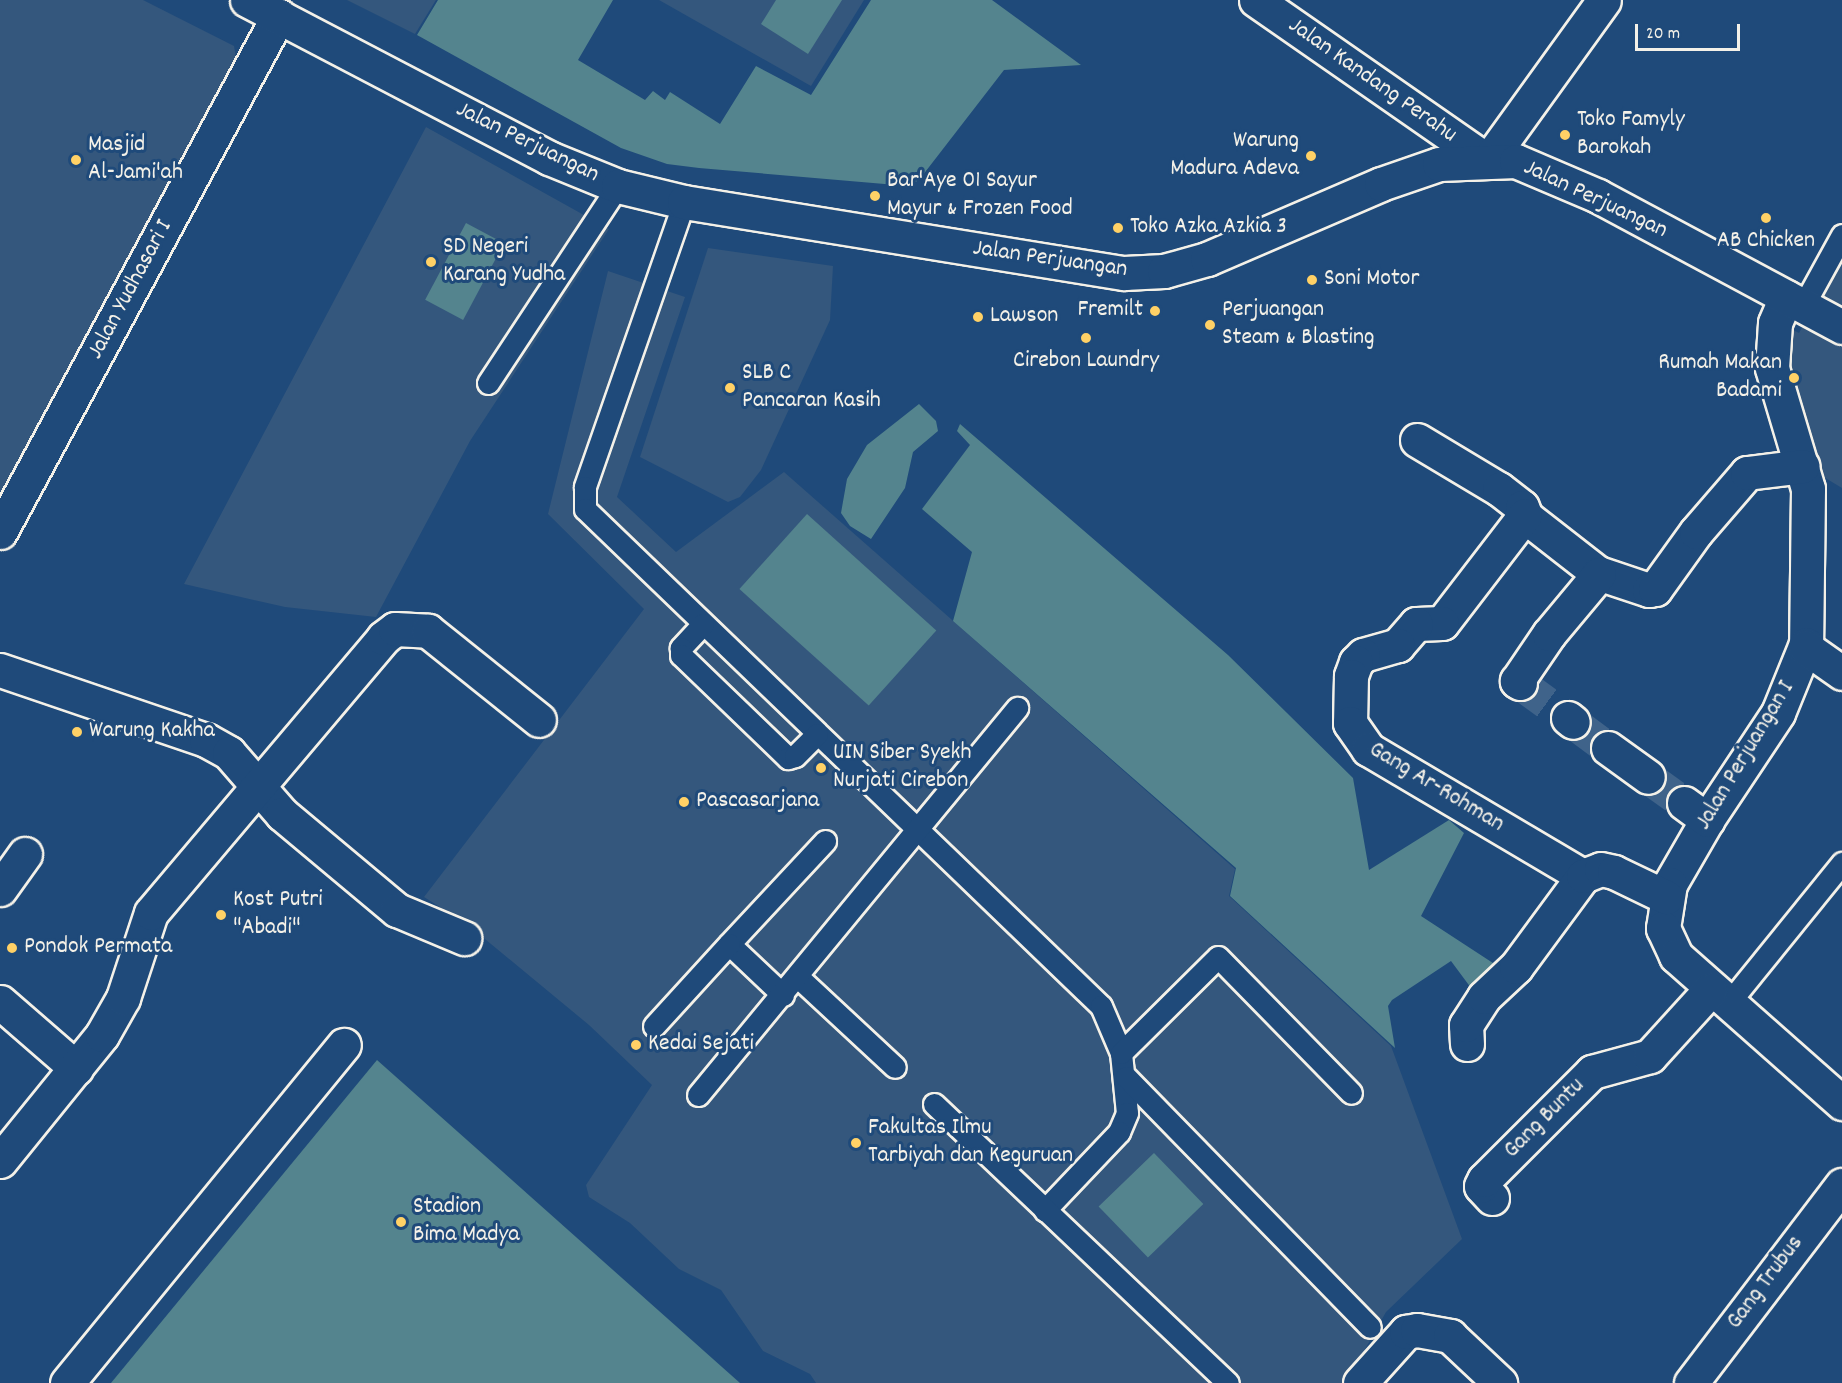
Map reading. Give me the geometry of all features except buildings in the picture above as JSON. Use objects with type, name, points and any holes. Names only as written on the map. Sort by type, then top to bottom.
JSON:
[{"type":"street","name":"Jalan Perjuangan","points":[[247,0],[281,8],[549,158],[618,186],[684,202],[1080,268],[1144,272],[1206,260],[1381,184],[1439,164],[1488,161],[1523,162],[1565,179],[1842,327]]},
{"type":"street","name":"Jalan Kandang Perahu","points":[[1256,0],[1488,161]]},
{"type":"street","points":[[1488,161],[1604,0]]},
{"type":"street","name":"Jalan Yudhasari I","points":[[0,532],[281,8]]},
{"type":"street","name":"Jalan Perjuangan I","points":[[1794,302],[1775,323],[1772,368],[1808,489],[1805,648],[1778,713],[1696,811],[1666,897],[1663,928],[1667,943],[1719,997],[1842,1103]]},
{"type":"street","points":[[1417,440],[1499,489],[1522,507],[1525,515],[1599,574],[1649,591],[1655,589],[1696,532],[1747,473],[1803,466]]},
{"type":"street","name":"Gang Ar-Rohman","points":[[1525,515],[1442,623],[1416,624],[1398,645],[1363,655],[1356,662],[1351,676],[1350,723],[1368,749],[1583,876]]},
{"type":"street","points":[[1520,683],[1517,681],[1549,634],[1599,574]]},
{"type":"street","points":[[0,1161],[102,1035],[123,998],[159,903],[383,638],[395,629],[428,632],[539,720]]},
{"type":"street","points":[[1805,648],[1842,673]]},
{"type":"street","points":[[0,670],[206,740],[229,753],[282,814],[397,910],[464,938]]},
{"type":"street","points":[[1608,748],[1648,777]]},
{"type":"street","points":[[0,889],[25,854]]},
{"type":"street","points":[[1467,1044],[1466,1025],[1484,997],[1516,967],[1583,876],[1601,869],[1614,872],[1666,897]]},
{"type":"street","name":"Gang Buntu","points":[[1492,1198],[1481,1186],[1484,1180],[1592,1072],[1650,1056],[1719,997]]},
{"type":"street","points":[[0,1002],[76,1068]]},
{"type":"street","points":[[67,1383],[344,1045]]},
{"type":"street","name":"Gang Trubus","points":[[1691,1383],[1842,1185]]},
{"type":"street","points":[[1359,1383],[1406,1332],[1417,1330],[1450,1336],[1500,1383]]},
{"type":"lane","points":[[488,383],[618,186]]},
{"type":"lane","points":[[684,202],[583,500],[585,509],[1101,1006],[1121,1053],[1126,1077],[1127,1113],[1119,1132],[1045,1210]]},
{"type":"lane","points":[[1794,302],[1842,235]]},
{"type":"lane","points":[[703,624],[680,653],[706,679],[788,758],[795,756],[817,734]]},
{"type":"lane","points":[[698,1095],[783,995],[1017,708]]},
{"type":"lane","points":[[654,1026],[825,841]]},
{"type":"lane","points":[[1719,997],[1842,863]]},
{"type":"lane","points":[[729,944],[783,995]]},
{"type":"lane","points":[[1121,1053],[1218,957],[1351,1093]]},
{"type":"lane","points":[[798,976],[895,1067]]},
{"type":"lane","points":[[1126,1077],[1370,1327]]},
{"type":"lane","points":[[934,1104],[1228,1383]]},
{"type":"shaded area","points":[[0,0],[143,0],[234,46],[237,64],[0,493]]},
{"type":"shaded area","points":[[347,0],[436,0],[415,34]]},
{"type":"shaded area","points":[[659,0],[864,0],[811,86]]},
{"type":"shaded area","points":[[426,127],[609,229],[470,441],[376,617],[285,607],[184,584]]},
{"type":"shaded area","name":"SLB C Pancaran Kasih","points":[[708,248],[833,266],[830,320],[761,470],[740,497],[728,502],[640,457]]},
{"type":"shaded area","points":[[1842,256],[1842,488],[1822,476],[1803,433],[1782,363],[1791,329],[1799,333]]},
{"type":"shaded area","name":"UIN Siber Syekh Nurjati Cirebon","points":[[608,271],[685,297],[617,497],[676,552],[784,472],[1235,869],[1229,896],[1391,1046],[1462,1239],[1386,1312],[1346,1383],[816,1383],[810,1374],[763,1351],[721,1290],[679,1269],[630,1223],[589,1197],[586,1185],[652,1085],[589,1025],[468,925],[424,897],[644,609],[548,514]]},
{"type":"green space","points":[[438,0],[613,0],[578,60],[645,100],[653,91],[665,100],[670,92],[720,124],[756,66],[811,95],[871,0],[992,0],[1081,65],[1004,70],[919,180],[908,186],[699,168],[667,164],[621,148],[417,35]]},
{"type":"green space","points":[[776,0],[842,0],[808,54],[761,24]]},
{"type":"green space","points":[[466,223],[504,243],[463,320],[425,300]]},
{"type":"green space","points":[[919,404],[936,421],[938,431],[913,452],[905,488],[871,539],[850,526],[841,513],[847,479],[867,445]]},
{"type":"green space","points":[[960,424],[1228,655],[1353,778],[1369,870],[1449,820],[1464,833],[1421,916],[1496,965],[1474,992],[1451,961],[1392,1000],[1388,1006],[1395,1048],[1230,896],[1236,868],[953,621],[972,552],[922,509],[970,445],[957,431]]},
{"type":"green space","points":[[807,514],[936,630],[869,705],[739,589]]},
{"type":"green space","name":"Stadion Bima Madya","points":[[377,1060],[740,1383],[111,1383]]},
{"type":"green space","points":[[1154,1153],[1203,1204],[1148,1258],[1099,1206]]},
{"type":"tunnel","points":[[1520,683],[1568,718]]},
{"type":"tunnel","points":[[1573,722],[1608,748]]},
{"type":"tunnel","points":[[1648,777],[1684,803]]},
{"type":"place","name":"Toko Famyly Barokah","points":[[1565,135]]},
{"type":"place","name":"Warung Madura Adeva","points":[[1311,156]]},
{"type":"place","name":"Masjid Al-Jami'ah","points":[[76,160]]},
{"type":"place","name":"Bar'Aye 01 Sayur Mayur & Frozen Food","points":[[875,196]]},
{"type":"place","name":"AB Chicken","points":[[1766,218]]},
{"type":"place","name":"Toko Azka Azkia 3","points":[[1118,228]]},
{"type":"place","name":"SD Negeri Karang Yudha","points":[[431,262]]},
{"type":"place","name":"Soni Motor","points":[[1312,280]]},
{"type":"place","name":"Fremilt","points":[[1155,311]]},
{"type":"place","name":"Lawson","points":[[978,317]]},
{"type":"place","name":"Perjuangan Steam & Blasting","points":[[1210,325]]},
{"type":"place","name":"Cirebon Laundry","points":[[1086,338]]},
{"type":"place","name":"Rumah Makan Badami","points":[[1794,378]]},
{"type":"place","name":"SLB C Pancaran Kasih","points":[[730,388]]},
{"type":"place","name":"Warung Kakha","points":[[77,732]]},
{"type":"place","name":"UIN Siber Syekh Nurjati Cirebon","points":[[821,768]]},
{"type":"place","name":"Pascasarjana","points":[[684,802]]},
{"type":"place","name":"Kost Putri \"Abadi\"","points":[[221,915]]},
{"type":"place","name":"Pondok Permata","points":[[12,948]]},
{"type":"place","name":"Kedai Sejati","points":[[636,1045]]},
{"type":"place","name":"Fakultas Ilmu Tarbiyah dan Keguruan","points":[[856,1143]]},
{"type":"place","name":"Stadion Bima Madya","points":[[401,1222]]}]
